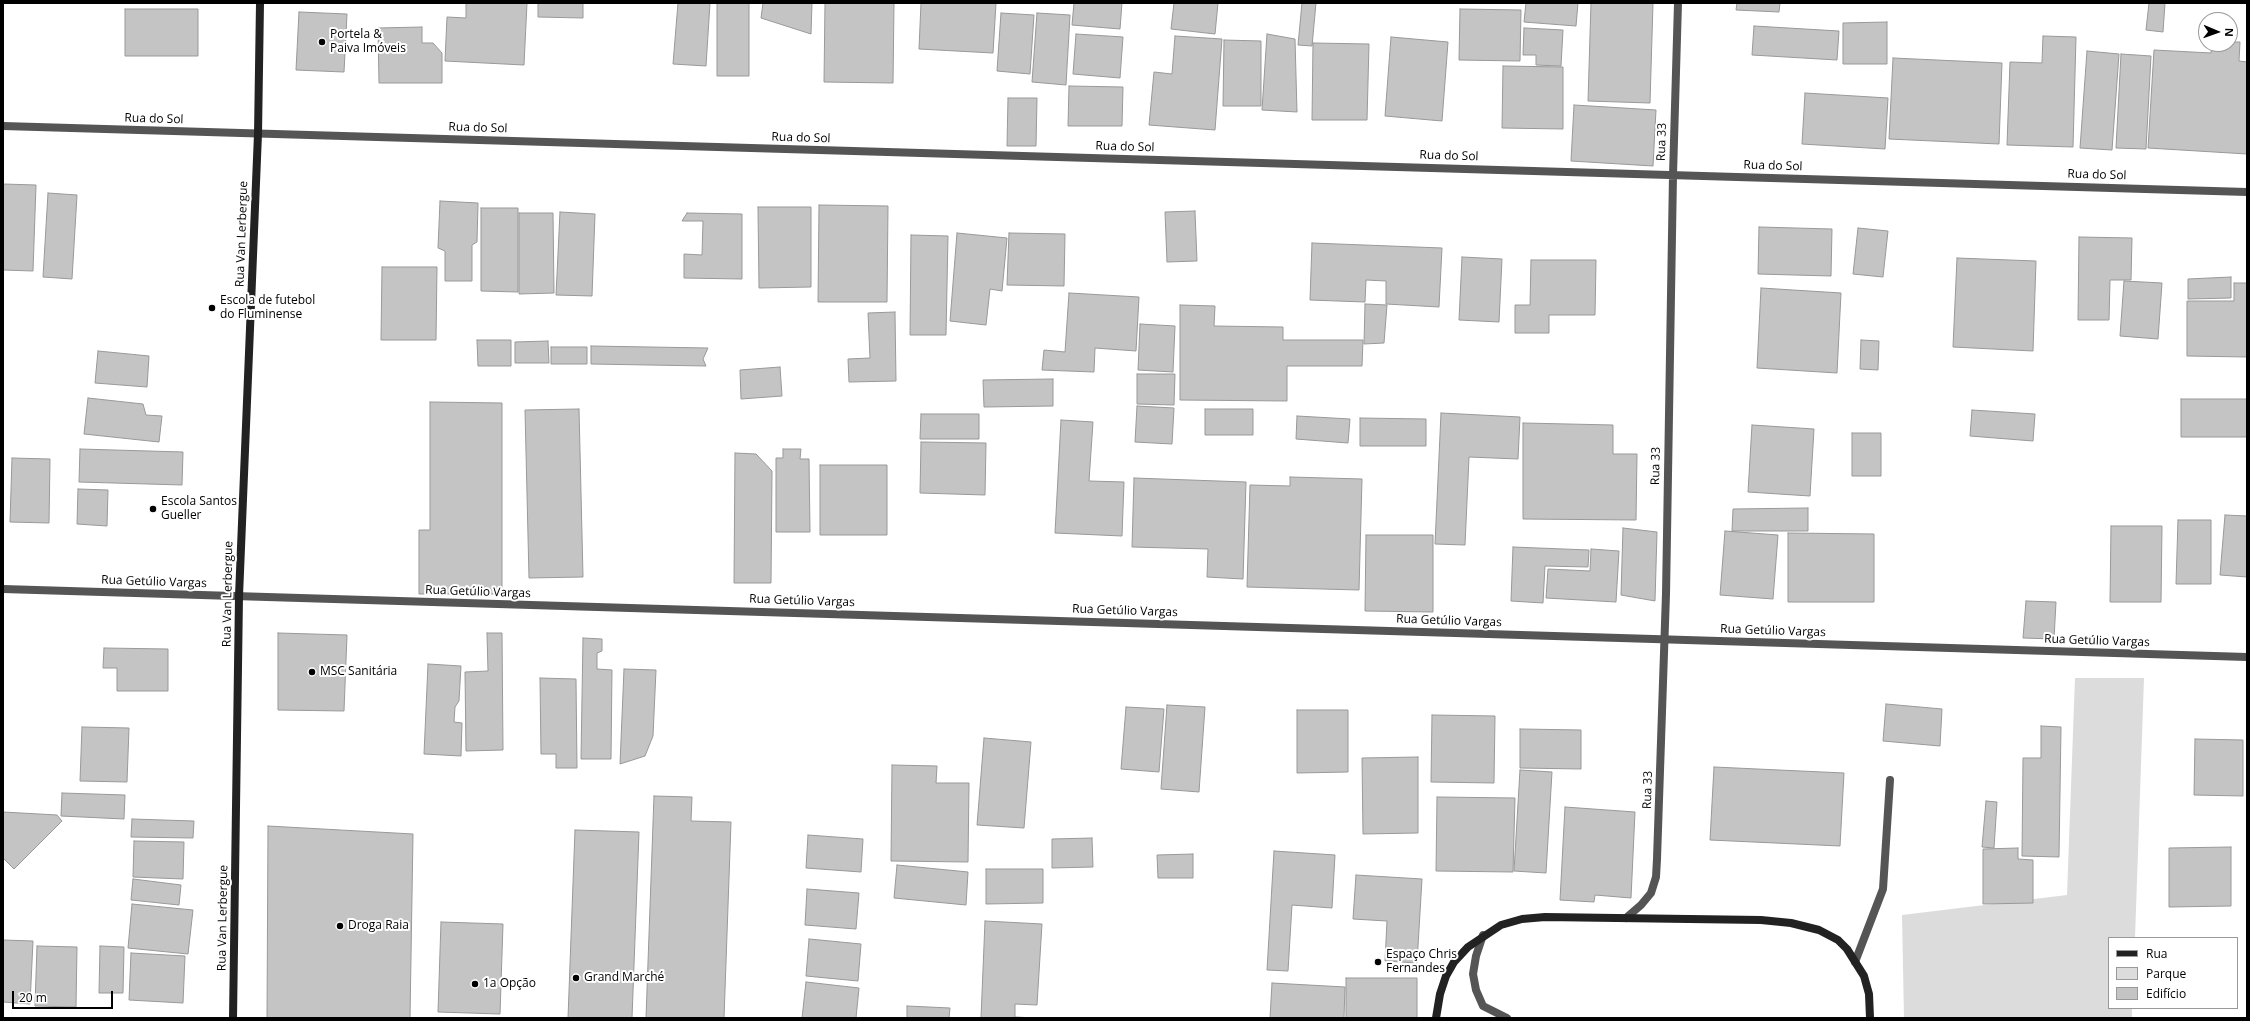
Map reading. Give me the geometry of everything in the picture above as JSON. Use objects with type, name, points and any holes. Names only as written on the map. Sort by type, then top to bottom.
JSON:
[{"type":"street","name":"Rua Van Lerbergue","points":[[234,1018],[239,596],[258,134],[260,3]]},
{"type":"street","name":"Rua 33","points":[[1626,918],[1641,905],[1650,892],[1656,877],[1664,640],[1673,175],[1678,3]]},
{"type":"street","name":"Rua do Sol","points":[[3,126],[2247,192]]},
{"type":"street","name":"Rua Getúlio Vargas","points":[[3,589],[2247,657]]},
{"type":"street","points":[[1855,962],[1883,889],[1890,780]]},
{"type":"street","points":[[1436,1018],[1440,994],[1446,976],[1454,962],[1468,947],[1482,935],[1501,925],[1522,919],[1545,917],[1761,920],[1791,923],[1829,934],[1847,949],[1864,976],[1869,994],[1870,1018]]},
{"type":"street","points":[[1482,935],[1474,968],[1476,990],[1483,1006],[1507,1018]]},
{"type":"green space","points":[[2075,678],[2144,678],[2135,937],[2108,937],[2108,1009],[2132,1009],[2132,1018],[1904,1018],[1902,915],[2067,895]]},
{"type":"building","points":[[466,3],[527,3],[524,65],[445,61],[447,17],[466,18]]},
{"type":"building","points":[[538,3],[583,3],[583,18],[538,17]]},
{"type":"building","points":[[678,3],[710,3],[706,66],[673,64]]},
{"type":"building","points":[[717,3],[749,3],[749,76],[717,76]]},
{"type":"building","points":[[763,3],[812,3],[811,34],[761,18]]},
{"type":"building","points":[[825,3],[894,3],[893,83],[824,82]]},
{"type":"building","points":[[921,3],[996,3],[993,53],[919,49]]},
{"type":"building","points":[[1074,3],[1122,3],[1120,29],[1072,25]]},
{"type":"building","points":[[1174,3],[1218,3],[1215,34],[1171,29]]},
{"type":"building","points":[[1302,3],[1316,3],[1312,46],[1298,45]]},
{"type":"building","points":[[1526,3],[1578,3],[1576,26],[1524,22]]},
{"type":"building","points":[[1591,3],[1653,3],[1650,103],[1588,101]]},
{"type":"building","points":[[1737,3],[1780,3],[1779,12],[1736,10]]},
{"type":"building","points":[[2149,3],[2165,3],[2163,32],[2146,30]]},
{"type":"building","points":[[125,9],[198,9],[198,56],[125,56]]},
{"type":"building","points":[[1460,9],[1521,10],[1520,61],[1459,60]]},
{"type":"building","name":"Portela & Paiva Imóveis","points":[[299,12],[347,14],[344,72],[296,70]]},
{"type":"building","points":[[1001,13],[1034,15],[1030,74],[997,71]]},
{"type":"building","points":[[1037,13],[1070,15],[1066,85],[1032,82]]},
{"type":"building","points":[[1887,22],[1887,64],[1843,64],[1843,23]]},
{"type":"building","points":[[1754,26],[1839,31],[1837,60],[1752,55]]},
{"type":"building","points":[[422,27],[422,43],[433,43],[442,53],[442,83],[379,83],[378,28]]},
{"type":"building","points":[[1524,28],[1563,30],[1561,66],[1536,65],[1536,55],[1523,55]]},
{"type":"building","points":[[1076,34],[1123,37],[1120,78],[1073,74]]},
{"type":"building","points":[[1267,34],[1295,39],[1297,112],[1262,110]]},
{"type":"building","points":[[1175,36],[1222,39],[1215,130],[1149,125],[1154,72],[1172,74]]},
{"type":"building","points":[[2043,36],[2076,37],[2073,147],[2007,145],[2010,62],[2042,63]]},
{"type":"building","points":[[1391,37],[1448,42],[1442,121],[1385,116]]},
{"type":"building","points":[[1224,40],[1261,41],[1261,106],[1223,106]]},
{"type":"building","points":[[2238,42],[2240,42],[2239,61],[2247,62],[2247,154],[2148,148],[2154,50],[2211,53],[2238,52]]},
{"type":"building","points":[[1313,43],[1369,44],[1367,120],[1312,120]]},
{"type":"building","points":[[2087,51],[2119,54],[2112,150],[2080,148]]},
{"type":"building","points":[[2121,54],[2151,56],[2146,149],[2116,148]]},
{"type":"building","points":[[1893,58],[2002,63],[1999,144],[1889,139]]},
{"type":"building","points":[[1503,66],[1563,67],[1563,129],[1502,128]]},
{"type":"building","points":[[1069,86],[1123,87],[1122,126],[1068,126]]},
{"type":"building","points":[[1805,93],[1888,98],[1885,149],[1802,144]]},
{"type":"building","points":[[1008,98],[1037,98],[1036,146],[1007,146]]},
{"type":"building","points":[[1574,105],[1656,110],[1653,166],[1571,161]]},
{"type":"building","points":[[3,184],[36,185],[33,271],[3,270]]},
{"type":"building","points":[[48,193],[77,195],[72,279],[43,277]]},
{"type":"building","points":[[440,201],[478,203],[477,242],[472,245],[472,281],[445,281],[445,251],[438,248]]},
{"type":"building","points":[[819,205],[888,206],[887,302],[818,302]]},
{"type":"building","points":[[758,207],[811,207],[811,287],[759,288]]},
{"type":"building","points":[[481,208],[518,208],[518,292],[481,291]]},
{"type":"building","points":[[1195,211],[1197,261],[1167,262],[1165,212]]},
{"type":"building","points":[[560,212],[595,214],[592,296],[556,295]]},
{"type":"building","points":[[519,213],[553,213],[554,293],[519,294]]},
{"type":"building","points":[[687,213],[742,214],[742,279],[684,278],[684,254],[702,255],[703,221],[682,221]]},
{"type":"building","points":[[1759,227],[1832,229],[1831,276],[1758,274]]},
{"type":"building","points":[[1858,228],[1888,231],[1883,277],[1853,274]]},
{"type":"building","points":[[957,233],[1007,238],[1002,291],[990,289],[986,325],[950,321]]},
{"type":"building","points":[[1009,233],[1065,234],[1064,286],[1007,285]]},
{"type":"building","points":[[911,235],[948,236],[946,335],[910,335]]},
{"type":"building","points":[[2079,237],[2132,238],[2131,280],[2110,280],[2109,320],[2078,320]]},
{"type":"building","points":[[1312,243],[1442,248],[1439,307],[1386,304],[1386,281],[1366,280],[1365,302],[1310,300]]},
{"type":"building","points":[[1462,257],[1502,259],[1499,322],[1459,320]]},
{"type":"building","points":[[1957,258],[2036,261],[2033,351],[1953,347]]},
{"type":"building","points":[[1531,260],[1596,260],[1595,315],[1549,315],[1549,333],[1515,333],[1515,305],[1530,305]]},
{"type":"building","points":[[382,267],[437,267],[436,340],[381,340]]},
{"type":"building","points":[[2231,277],[2231,298],[2188,299],[2188,279]]},
{"type":"building","points":[[2124,281],[2162,283],[2158,339],[2120,336]]},
{"type":"building","points":[[2234,283],[2247,283],[2247,357],[2187,356],[2187,301],[2234,301]]},
{"type":"building","points":[[1761,288],[1841,293],[1837,373],[1757,368]]},
{"type":"building","points":[[1069,293],[1139,297],[1136,351],[1095,348],[1094,372],[1042,370],[1044,350],[1065,352]]},
{"type":"building","points":[[1365,304],[1387,305],[1384,343],[1364,344]]},
{"type":"building","points":[[1180,305],[1215,306],[1214,326],[1283,327],[1283,340],[1363,340],[1362,366],[1287,366],[1287,401],[1180,400]]},
{"type":"building","points":[[895,312],[896,381],[849,382],[848,359],[870,358],[868,313]]},
{"type":"building","points":[[1140,324],[1175,326],[1173,372],[1138,370]]},
{"type":"building","points":[[477,340],[511,340],[511,366],[478,366]]},
{"type":"building","points":[[1861,340],[1879,341],[1878,370],[1860,369]]},
{"type":"building","points":[[548,341],[549,363],[515,363],[515,342]]},
{"type":"building","points":[[591,346],[708,348],[703,359],[706,366],[591,364]]},
{"type":"building","points":[[551,347],[587,347],[587,364],[551,364]]},
{"type":"building","points":[[98,351],[149,356],[147,387],[95,383]]},
{"type":"building","points":[[780,367],[782,396],[741,399],[740,370]]},
{"type":"building","points":[[1137,374],[1175,374],[1174,405],[1137,404]]},
{"type":"building","points":[[1053,379],[1053,406],[984,407],[983,380]]},
{"type":"building","points":[[88,398],[143,404],[146,415],[162,416],[159,442],[84,434]]},
{"type":"building","points":[[2181,399],[2247,399],[2247,437],[2181,437]]},
{"type":"building","points":[[430,402],[502,403],[502,594],[419,594],[419,530],[430,530]]},
{"type":"building","points":[[1137,406],[1174,408],[1172,444],[1135,442]]},
{"type":"building","points":[[579,409],[583,577],[529,578],[525,410]]},
{"type":"building","points":[[1205,409],[1253,409],[1253,435],[1205,435]]},
{"type":"building","points":[[1972,410],[2035,414],[2033,441],[1970,436]]},
{"type":"building","points":[[1441,413],[1520,417],[1518,459],[1469,457],[1465,545],[1435,544]]},
{"type":"building","points":[[921,414],[979,414],[979,439],[920,439]]},
{"type":"building","points":[[1297,416],[1350,419],[1348,443],[1296,439]]},
{"type":"building","points":[[1360,418],[1426,419],[1426,446],[1360,446]]},
{"type":"building","points":[[1061,420],[1093,422],[1089,481],[1124,482],[1122,536],[1055,533]]},
{"type":"building","points":[[1523,423],[1613,425],[1613,454],[1637,454],[1636,520],[1523,519]]},
{"type":"building","points":[[1752,425],[1814,429],[1810,496],[1748,492]]},
{"type":"building","points":[[1852,433],[1881,433],[1881,476],[1852,476]]},
{"type":"building","points":[[921,442],[986,443],[985,495],[920,493]]},
{"type":"building","points":[[80,449],[183,452],[182,485],[79,482]]},
{"type":"building","points":[[783,449],[801,449],[800,459],[809,459],[810,532],[776,532],[776,458],[783,458]]},
{"type":"building","points":[[735,453],[756,454],[772,471],[771,583],[734,583]]},
{"type":"building","points":[[12,458],[50,459],[49,523],[10,522]]},
{"type":"building","points":[[820,465],[887,465],[887,535],[820,535]]},
{"type":"building","points":[[1290,477],[1362,479],[1359,590],[1247,587],[1250,485],[1290,486]]},
{"type":"building","points":[[1134,478],[1246,482],[1243,579],[1207,577],[1208,549],[1132,547]]},
{"type":"building","points":[[78,489],[108,490],[107,526],[77,524]]},
{"type":"building","points":[[1808,508],[1808,531],[1732,531],[1733,509]]},
{"type":"building","points":[[2225,515],[2247,516],[2247,577],[2220,575]]},
{"type":"building","points":[[2178,520],[2211,520],[2211,584],[2176,584]]},
{"type":"building","points":[[2111,526],[2162,526],[2161,602],[2110,602]]},
{"type":"building","points":[[1623,528],[1657,532],[1655,601],[1621,595]]},
{"type":"building","points":[[1725,531],[1778,535],[1773,599],[1720,595]]},
{"type":"building","points":[[1788,533],[1874,534],[1874,602],[1788,602]]},
{"type":"building","points":[[1366,535],[1433,535],[1433,612],[1365,611]]},
{"type":"building","points":[[1513,547],[1589,550],[1588,567],[1545,566],[1543,603],[1511,601]]},
{"type":"building","points":[[1591,549],[1619,551],[1616,602],[1546,598],[1548,569],[1590,571]]},
{"type":"building","points":[[2026,601],[2056,602],[2054,639],[2023,638]]},
{"type":"building","name":"MSC Sanitária","points":[[278,633],[347,635],[344,711],[278,710]]},
{"type":"building","points":[[487,633],[502,633],[503,750],[466,751],[465,672],[488,671]]},
{"type":"building","points":[[583,638],[602,639],[602,651],[597,653],[597,669],[612,670],[611,759],[581,759]]},
{"type":"building","points":[[104,648],[168,649],[168,691],[117,691],[117,668],[103,668]]},
{"type":"building","points":[[428,664],[461,666],[459,701],[455,707],[454,722],[462,723],[461,756],[424,754]]},
{"type":"building","points":[[624,669],[656,670],[653,736],[645,756],[620,764]]},
{"type":"building","points":[[540,678],[576,679],[577,768],[556,768],[556,754],[541,754]]},
{"type":"building","points":[[1886,704],[1942,709],[1940,746],[1883,741]]},
{"type":"building","points":[[1167,705],[1205,707],[1199,792],[1161,789]]},
{"type":"building","points":[[1126,707],[1164,709],[1159,772],[1121,769]]},
{"type":"building","points":[[1297,710],[1348,710],[1348,772],[1297,773]]},
{"type":"building","points":[[1432,715],[1495,716],[1494,783],[1431,782]]},
{"type":"building","points":[[2041,726],[2061,727],[2059,857],[2022,856],[2023,758],[2041,758]]},
{"type":"building","points":[[82,727],[129,728],[127,782],[80,781]]},
{"type":"building","points":[[1520,729],[1581,730],[1581,769],[1520,768]]},
{"type":"building","points":[[984,738],[1031,742],[1024,828],[977,825]]},
{"type":"building","points":[[2195,739],[2243,740],[2243,796],[2194,795]]},
{"type":"building","points":[[1418,757],[1418,833],[1363,834],[1362,758]]},
{"type":"building","points":[[892,765],[937,766],[936,783],[969,783],[968,862],[891,861]]},
{"type":"building","points":[[1714,767],[1844,773],[1840,846],[1710,840]]},
{"type":"building","points":[[1520,770],[1552,772],[1546,873],[1514,871]]},
{"type":"building","points":[[62,793],[125,795],[124,819],[61,816]]},
{"type":"building","points":[[654,796],[692,797],[691,821],[731,822],[724,1018],[646,1018]]},
{"type":"building","points":[[1437,797],[1515,798],[1513,872],[1436,871]]},
{"type":"building","points":[[1986,801],[1997,802],[1994,848],[1982,847]]},
{"type":"building","points":[[1565,807],[1635,812],[1631,898],[1595,895],[1594,902],[1560,900]]},
{"type":"building","points":[[3,812],[57,815],[62,821],[14,869],[3,858]]},
{"type":"building","points":[[132,819],[194,821],[193,838],[131,837]]},
{"type":"building","name":"Droga Raia","points":[[268,826],[413,834],[410,1018],[267,1018]]},
{"type":"building","points":[[575,830],[639,832],[632,1018],[568,1018]]},
{"type":"building","points":[[808,835],[863,839],[861,872],[806,868]]},
{"type":"building","points":[[1092,838],[1093,867],[1052,868],[1052,839]]},
{"type":"building","points":[[134,841],[184,842],[183,879],[133,877]]},
{"type":"building","points":[[2231,847],[2231,906],[2169,907],[2169,848]]},
{"type":"building","points":[[2018,848],[2018,859],[2033,860],[2033,903],[1983,904],[1983,849]]},
{"type":"building","points":[[1274,851],[1335,855],[1332,908],[1292,905],[1288,971],[1267,970]]},
{"type":"building","points":[[1193,854],[1193,878],[1158,878],[1157,855]]},
{"type":"building","points":[[897,865],[968,872],[966,905],[894,898]]},
{"type":"building","points":[[986,869],[1043,869],[1043,903],[986,904]]},
{"type":"building","points":[[1356,875],[1422,879],[1417,963],[1385,961],[1387,921],[1353,919]]},
{"type":"building","points":[[133,879],[181,885],[179,905],[131,900]]},
{"type":"building","points":[[807,889],[859,893],[856,929],[805,925]]},
{"type":"building","points":[[132,904],[193,910],[188,954],[128,948]]},
{"type":"building","points":[[985,921],[1042,924],[1037,1005],[1015,1004],[1015,1017],[1035,1018],[981,1018]]},
{"type":"building","points":[[441,922],[503,924],[500,1014],[438,1012]]},
{"type":"building","points":[[809,939],[861,944],[858,981],[806,976]]},
{"type":"building","points":[[3,940],[33,941],[30,1004],[3,1002]]},
{"type":"building","points":[[37,946],[77,947],[76,1007],[35,1006]]},
{"type":"building","points":[[100,946],[124,947],[123,993],[99,993]]},
{"type":"building","points":[[131,953],[185,956],[183,1003],[129,1000]]},
{"type":"building","points":[[1346,978],[1417,978],[1417,1018],[1346,1018]]},
{"type":"building","points":[[806,982],[859,988],[856,1018],[802,1018]]},
{"type":"building","points":[[1272,983],[1345,987],[1344,1018],[1270,1018]]},
{"type":"building","points":[[907,1006],[950,1008],[949,1018],[907,1018]]},
{"type":"place","name":"Portela & Paiva Imóveis","points":[[322,42]]},
{"type":"place","name":"Escola de futebol do Fluminense","points":[[212,308]]},
{"type":"place","name":"Escola Santos Gueller","points":[[153,509]]},
{"type":"place","name":"MSC Sanitária","points":[[312,672]]},
{"type":"place","name":"Droga Raia","points":[[340,926]]},
{"type":"place","name":"Espaço Chris Fernandes","points":[[1378,962]]},
{"type":"place","name":"Grand Marché","points":[[576,978]]},
{"type":"place","name":"1a Opção","points":[[475,984]]}]
